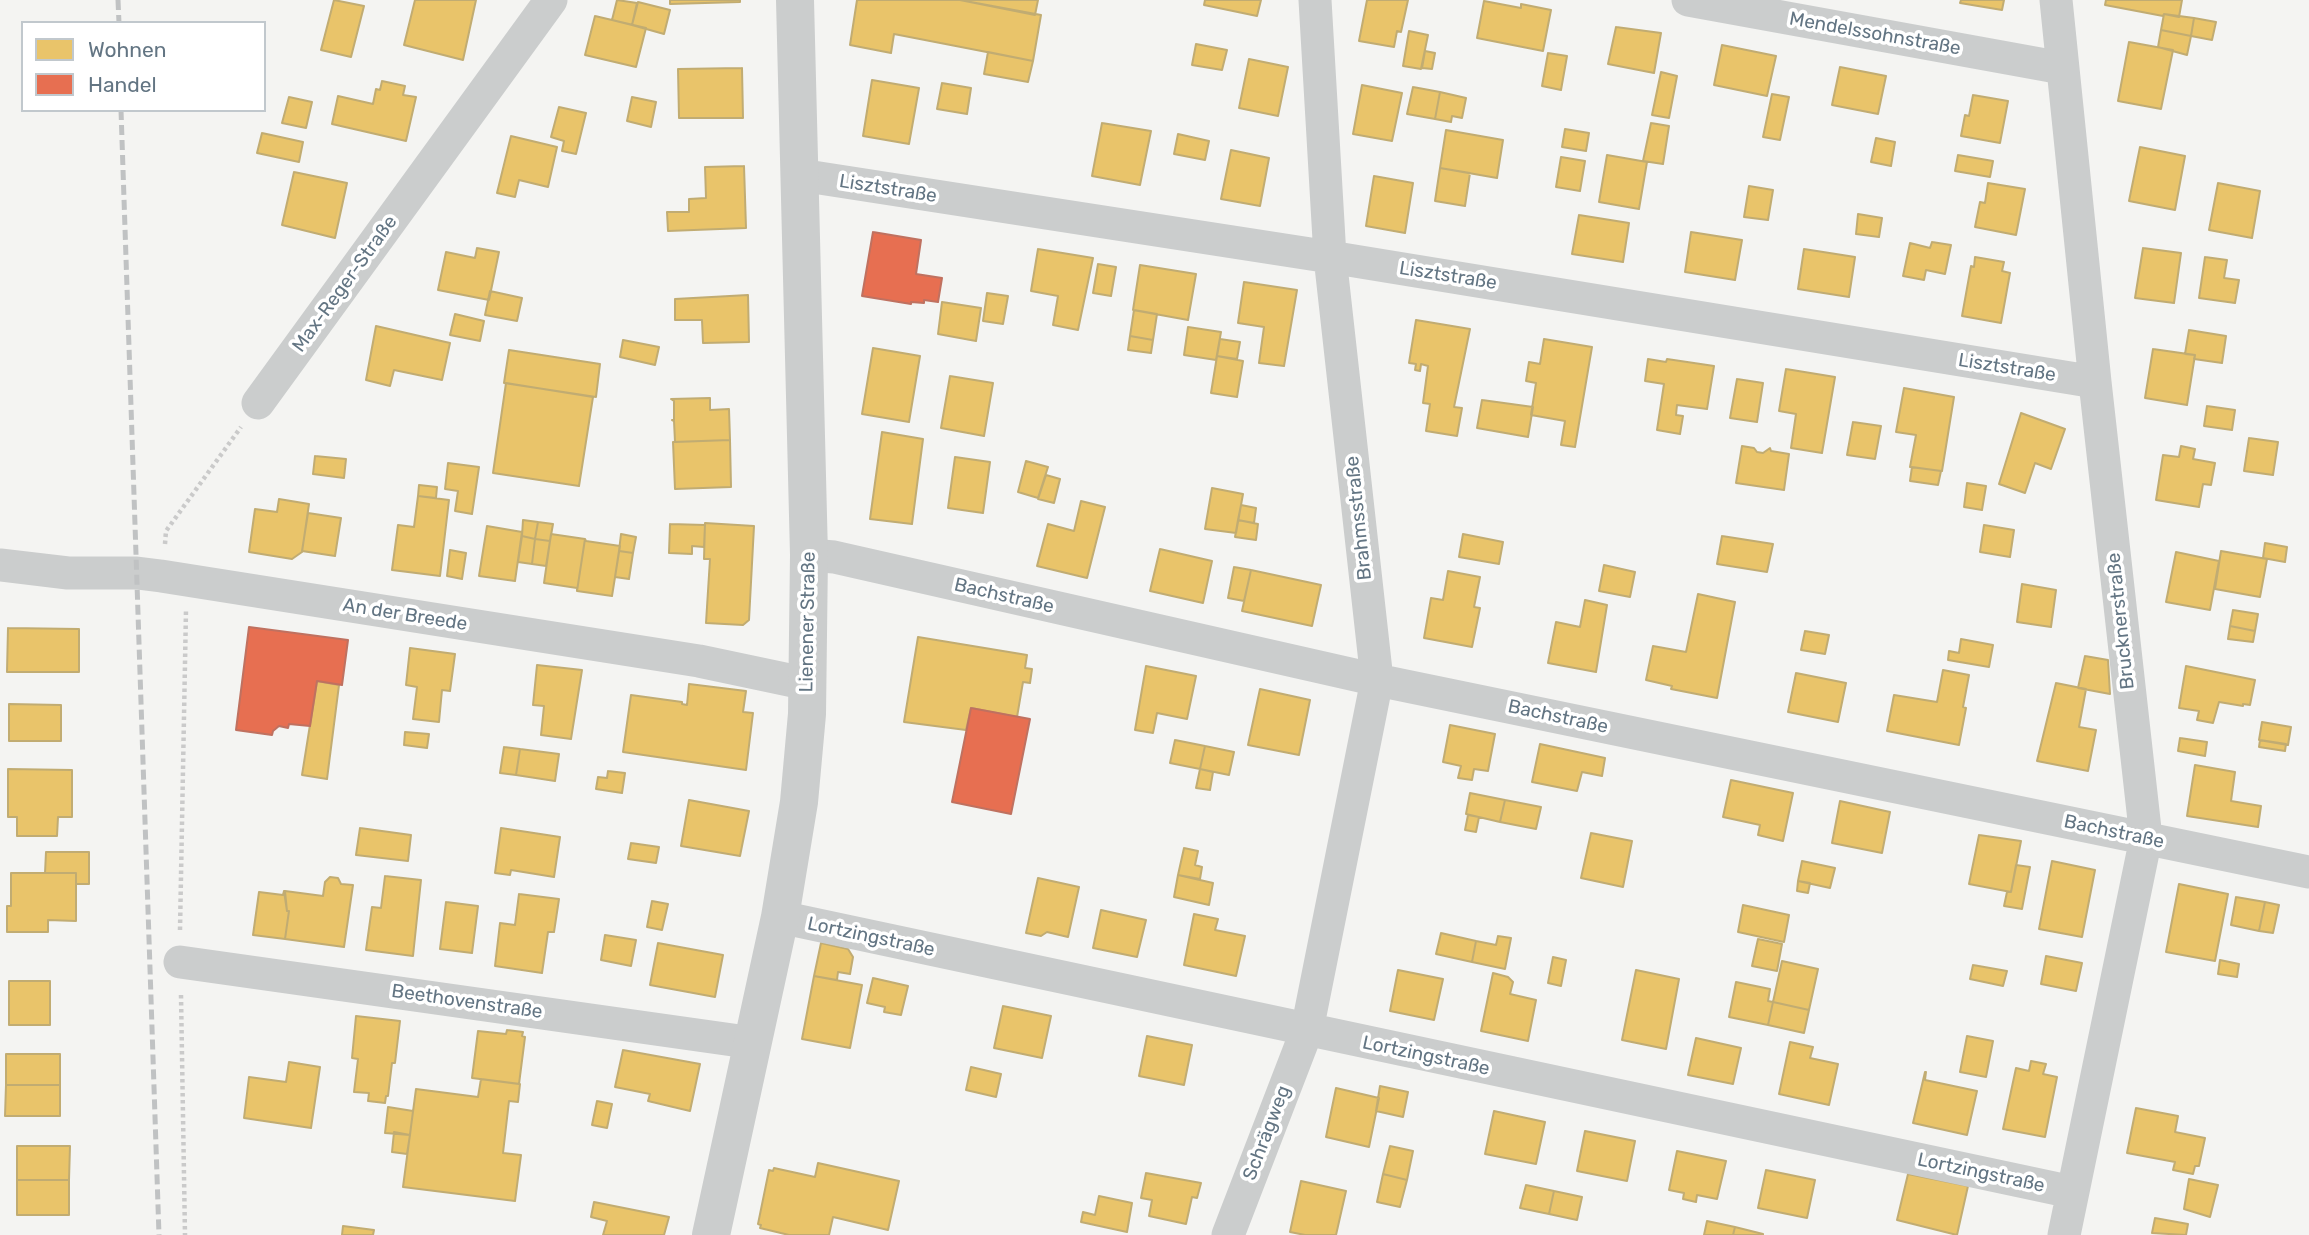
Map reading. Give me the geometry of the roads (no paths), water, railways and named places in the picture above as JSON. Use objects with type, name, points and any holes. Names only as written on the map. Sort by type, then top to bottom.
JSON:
[{"type":"street","name":"Max-Reger-Straße","points":[[258,403],[551,0]]},
{"type":"street","name":"Lienener Straße","points":[[711,1235],[780,917],[799,802],[808,684],[809,555],[795,0]]},
{"type":"street","name":"Brahmsstraße","points":[[1307,1030],[1377,680],[1330,257],[1315,0]]},
{"type":"street","name":"Mendelssohnstraße","points":[[1688,0],[2062,68]]},
{"type":"street","name":"Brucknerstraße","points":[[2056,0],[2095,383],[2146,838],[2064,1235]]},
{"type":"street","name":"Lisztstraße","points":[[800,175],[1330,257],[2095,383]]},
{"type":"street","name":"Bachstraße","points":[[809,555],[834,557],[1377,680],[2309,872]]},
{"type":"street","name":"An der Breede","points":[[0,565],[68,573],[137,573],[699,661],[808,684]]},
{"type":"street","name":"Lortzingstraße","points":[[780,917],[2072,1192]]},
{"type":"street","name":"Beethovenstraße","points":[[180,962],[754,1043]]},
{"type":"street","name":"Schrägweg","points":[[1227,1235],[1307,1030]]},
{"type":"railway","points":[[118,0],[119,21]]},
{"type":"railway","points":[[121,112],[159,1235]]}]
